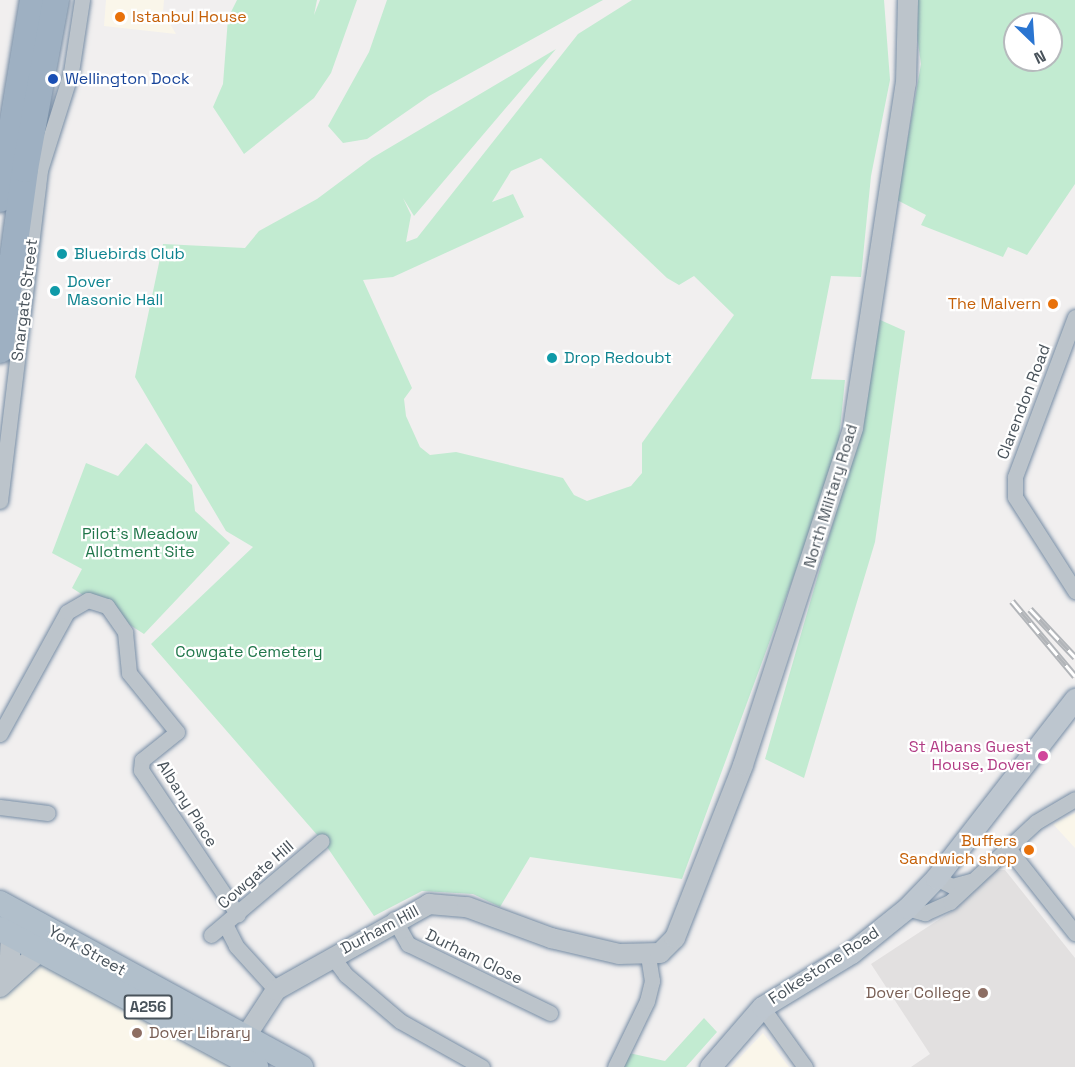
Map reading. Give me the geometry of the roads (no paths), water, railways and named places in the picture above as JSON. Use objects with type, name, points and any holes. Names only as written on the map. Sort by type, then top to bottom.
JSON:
[{"type":"highway","points":[[0,199],[33,0]]},
{"type":"highway","name":"Snargate Street","points":[[0,350],[32,169],[56,0]]},
{"type":"main road","name":"Folkestone Road","points":[[710,1067],[762,1006],[851,953],[907,908],[936,878],[1073,701]]},
{"type":"main road","name":"York Street","points":[[0,903],[301,1067]]},
{"type":"main road","name":"York Street","points":[[5,932],[256,1067]]},
{"type":"street","name":"Snargate Street","points":[[0,501],[32,169],[71,72],[82,0]]},
{"type":"street","name":"North Military Road","points":[[648,956],[669,948],[701,882],[854,428],[906,83],[908,0]]},
{"type":"street","name":"Clarendon Road","points":[[1075,317],[1015,477],[1015,497],[1075,591]]},
{"type":"street","name":"Albany Place","points":[[0,734],[67,612],[88,600],[107,606],[120,618],[129,673],[177,732],[142,760],[141,770],[238,915]]},
{"type":"street","points":[[907,908],[919,913],[935,909],[971,881],[1007,847],[1075,799]]},
{"type":"street","points":[[0,807],[48,813]]},
{"type":"street","name":"Cowgate Hill","points":[[212,935],[226,926],[322,841]]},
{"type":"street","points":[[1007,847],[1075,933]]},
{"type":"street","points":[[936,878],[952,886],[971,881]]},
{"type":"street","name":"Durham Hill","points":[[246,1036],[276,990],[394,919],[429,904],[448,903],[585,948],[648,956]]},
{"type":"street","name":"Durham Close","points":[[394,919],[408,944],[550,1013]]},
{"type":"street","points":[[226,926],[236,946],[276,990]]},
{"type":"street","points":[[4,982],[5,932]]},
{"type":"street","points":[[4,982],[58,935]]},
{"type":"street","points":[[332,956],[346,975],[400,1021],[482,1067]]},
{"type":"street","points":[[615,1067],[647,1000],[652,981],[648,956]]},
{"type":"street","points":[[762,1006],[805,1067]]},
{"type":"railway","points":[[1012,601],[1075,676]]},
{"type":"railway","points":[[1030,609],[1075,657]]},
{"type":"place","name":"Istanbul House","points":[[120,17]]},
{"type":"place","name":"Wellington Dock","points":[[53,79]]},
{"type":"place","name":"Bluebirds Club","points":[[62,254]]},
{"type":"place","name":"Dover Masonic Hall","points":[[55,291]]},
{"type":"place","name":"The Malvern","points":[[1053,304]]},
{"type":"place","name":"Drop Redoubt","points":[[552,358]]},
{"type":"place","name":"St Albans Guest House, Dover","points":[[1043,756]]},
{"type":"place","name":"Buffers Sandwich shop","points":[[1029,850]]},
{"type":"place","name":"Dover College","points":[[983,993]]},
{"type":"place","name":"Dover Library","points":[[137,1033]]},
{"type":"park label","name":"Pilot’s Meadow Allotment Site","points":[[140,543]]},
{"type":"park label","name":"Cowgate Cemetery","points":[[249,652]]}]
